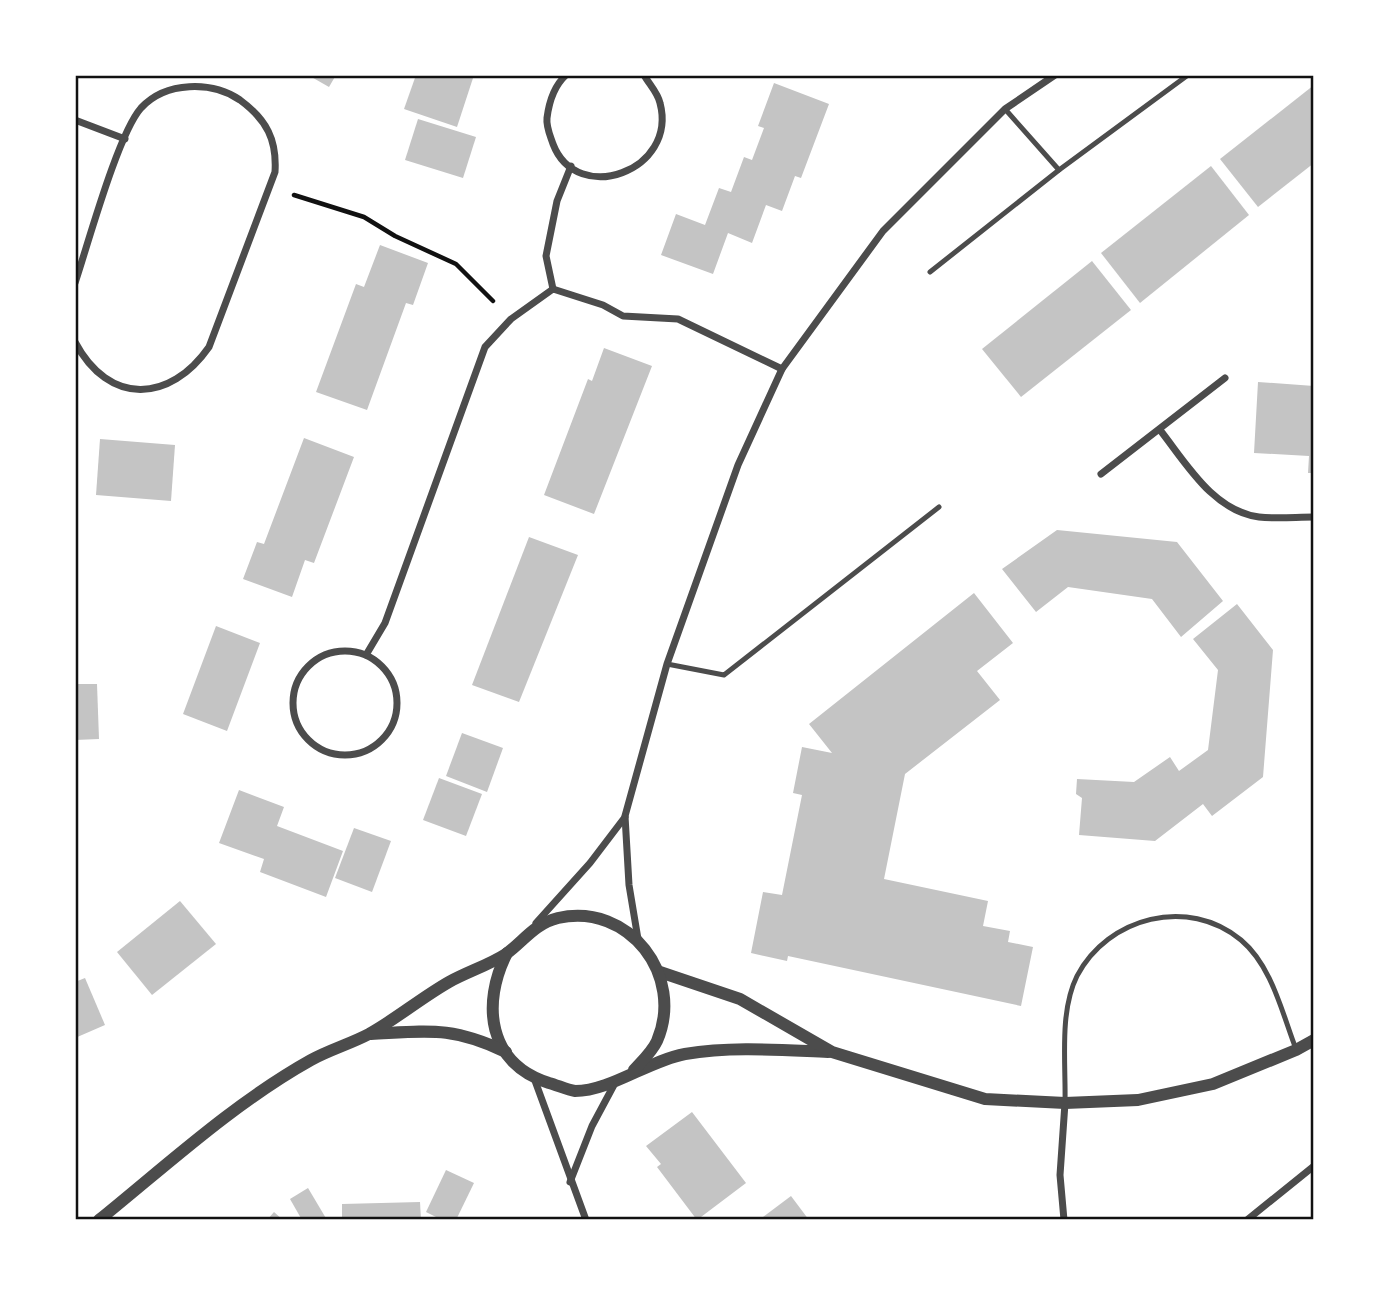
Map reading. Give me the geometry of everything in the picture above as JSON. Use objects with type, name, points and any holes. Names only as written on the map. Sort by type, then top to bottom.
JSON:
[{"type":"street","points":[[566,75],[549,101],[546,125],[557,152],[571,166],[592,176],[612,177],[639,166],[659,141],[663,123],[660,101],[644,75]]},
{"type":"street","points":[[638,939],[629,885],[625,816],[667,664],[738,465],[782,369],[883,231],[1005,109],[1055,75]]},
{"type":"street","points":[[75,283],[125,139],[141,108],[156,97],[177,88],[200,85],[230,94],[264,122],[276,147],[275,172],[209,347],[196,367],[178,380],[152,391],[131,390],[111,383],[96,371],[75,342]]},
{"type":"street","points":[[75,120],[125,139]]},
{"type":"street","points":[[553,289],[546,256],[557,201],[571,166]]},
{"type":"street","points":[[553,289],[603,305],[624,316],[678,319],[782,369]]},
{"type":"street","points":[[366,655],[385,623],[485,347],[511,319],[553,289]]},
{"type":"street","points":[[1101,474],[1224,378]]},
{"type":"street","points":[[1160,430],[1204,486],[1228,506],[1257,517],[1314,517]]},
{"type":"street","points":[[348,650],[366,655],[383,666],[394,682],[398,700],[395,720],[386,736],[371,749],[352,755],[333,754],[316,747],[302,733],[293,715],[296,686],[311,662],[328,653],[348,650]]},
{"type":"street","points":[[506,1052],[495,1030],[491,1004],[495,977],[507,953],[590,863],[625,816]]},
{"type":"street","points":[[368,1034],[446,1030],[478,1038],[506,1052],[534,1078],[574,1091],[615,1083],[634,1070],[657,1042],[666,1008],[660,972],[651,954],[638,939],[613,923],[586,916],[557,918],[530,930]]},
{"type":"street","points":[[99,1220],[256,1095],[312,1060],[368,1034],[447,983],[507,953]]},
{"type":"street","points":[[660,972],[740,999],[832,1052],[985,1099],[1065,1103],[1138,1100],[1213,1084],[1314,1040]]},
{"type":"street","points":[[634,1070],[683,1055],[739,1048],[832,1052]]},
{"type":"street","points":[[534,1078],[570,1183],[586,1220]]},
{"type":"street","points":[[570,1183],[592,1126],[615,1083]]},
{"type":"street","points":[[1064,1220],[1060,1175],[1065,1103]]},
{"type":"street","points":[[1247,1220],[1314,1166]]},
{"type":"lane","points":[[930,272],[1059,170],[1188,75]]},
{"type":"lane","points":[[1005,109],[1059,170]]},
{"type":"lane","points":[[667,664],[724,675],[939,507]]},
{"type":"lane","points":[[1065,1103],[1067,1015],[1077,977],[1099,945],[1131,924],[1169,915],[1207,921],[1241,940],[1266,971],[1296,1050]]},
{"type":"path","points":[[270,188],[365,218],[395,236],[456,264],[511,319]]},
{"type":"building","points":[[308,75],[336,75],[329,87]]},
{"type":"building","points":[[416,75],[474,75],[457,127],[404,109]]},
{"type":"building","points":[[774,83],[829,104],[801,178],[795,176],[782,211],[766,205],[752,243],[728,233],[713,274],[661,255],[676,214],[705,225],[719,188],[731,192],[744,157],[752,160],[764,128],[758,126]]},
{"type":"building","points":[[1314,85],[1314,163],[1258,207],[1220,159]]},
{"type":"building","points":[[418,119],[476,137],[463,178],[405,160]]},
{"type":"building","points":[[1211,166],[1249,215],[1140,303],[1101,253]]},
{"type":"building","points":[[380,245],[428,263],[413,305],[406,303],[367,410],[316,392],[356,284],[364,287]]},
{"type":"building","points":[[1092,261],[1131,310],[1021,397],[982,349]]},
{"type":"building","points":[[604,348],[652,366],[594,514],[544,495],[588,379],[592,381]]},
{"type":"building","points":[[1258,382],[1314,386],[1314,473],[1308,473],[1309,456],[1254,453]]},
{"type":"building","points":[[304,438],[354,457],[314,563],[305,560],[292,597],[243,579],[257,542],[264,544]]},
{"type":"building","points":[[100,439],[175,445],[171,501],[96,495]]},
{"type":"building","points":[[1057,530],[1177,542],[1223,601],[1181,637],[1152,599],[1068,587],[1036,612],[1002,569]]},
{"type":"building","points":[[529,537],[578,555],[519,702],[472,685]]},
{"type":"building","points":[[974,593],[1013,643],[977,671],[1000,700],[905,774],[884,879],[988,901],[983,926],[1010,931],[1008,942],[1033,947],[1021,1006],[788,956],[787,961],[751,953],[763,892],[782,895],[802,795],[793,793],[802,747],[832,753],[809,724]]},
{"type":"building","points":[[1237,604],[1273,650],[1263,777],[1212,816],[1203,804],[1155,841],[1079,835],[1082,798],[1076,794],[1077,779],[1134,782],[1170,757],[1179,771],[1208,750],[1218,670],[1193,639]]},
{"type":"building","points":[[216,626],[260,643],[227,731],[183,714]]},
{"type":"building","points":[[75,684],[97,684],[99,739],[75,740]]},
{"type":"building","points":[[462,733],[503,748],[487,792],[446,776]]},
{"type":"building","points":[[439,778],[482,794],[466,836],[423,820]]},
{"type":"building","points":[[239,790],[284,807],[277,826],[343,851],[326,897],[260,872],[264,859],[219,843]]},
{"type":"building","points":[[354,828],[391,841],[372,892],[335,878]]},
{"type":"building","points":[[180,901],[216,944],[152,995],[117,952]]},
{"type":"building","points":[[85,978],[105,1025],[75,1038],[75,982]]},
{"type":"building","points":[[692,1112],[746,1183],[697,1220],[657,1167],[661,1164],[646,1146]]},
{"type":"building","points":[[446,1170],[474,1183],[456,1220],[442,1220],[426,1212]]},
{"type":"building","points":[[308,1188],[327,1220],[302,1220],[290,1199]]},
{"type":"building","points":[[791,1196],[809,1220],[759,1220]]},
{"type":"building","points":[[420,1202],[421,1220],[342,1220],[342,1204]]},
{"type":"building","points":[[274,1212],[283,1220],[267,1220]]}]
